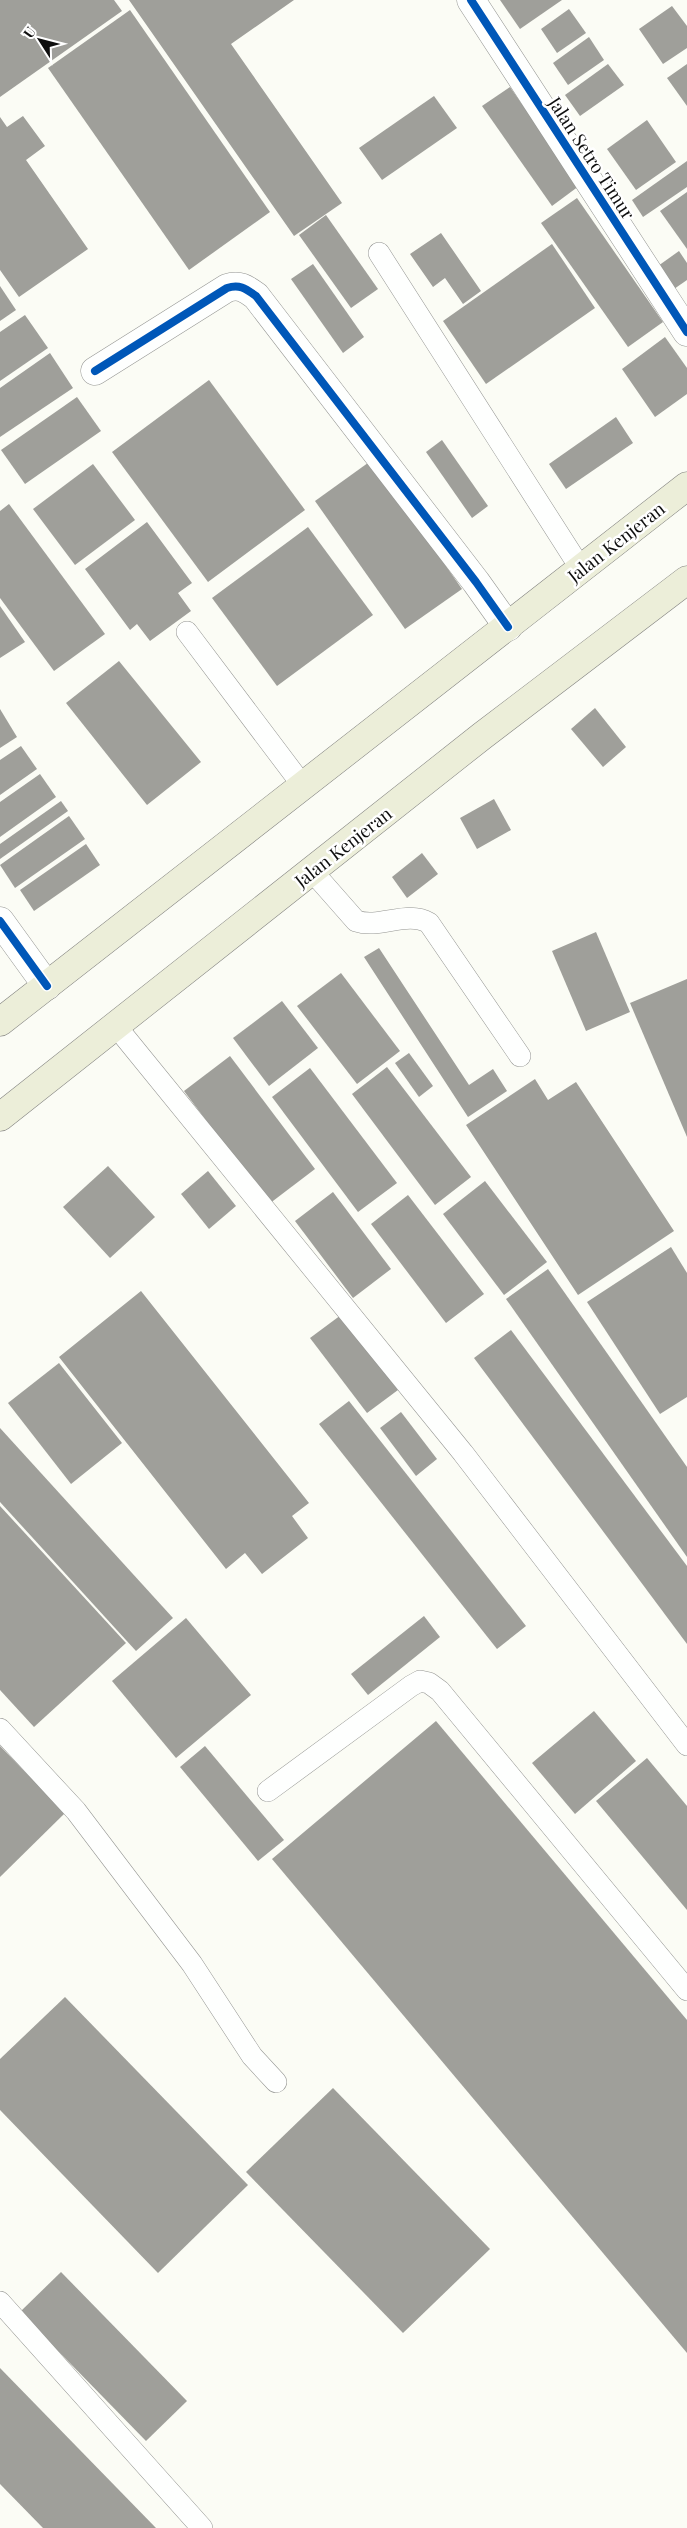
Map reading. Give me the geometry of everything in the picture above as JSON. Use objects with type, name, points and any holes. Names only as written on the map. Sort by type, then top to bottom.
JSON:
[{"type":"main road","name":"Jalan Kenjeran","points":[[0,1022],[687,486]]},
{"type":"main road","name":"Jalan Kenjeran","points":[[0,1117],[482,736],[687,580]]},
{"type":"street","name":"Jalan Setro Timur","points":[[470,0],[687,332]]},
{"type":"street","points":[[95,371],[227,288],[236,285],[246,288],[256,296],[274,319],[476,582],[508,627]]},
{"type":"street","points":[[0,921],[47,986]]},
{"type":"lane","points":[[379,253],[581,569]]},
{"type":"lane","points":[[187,632],[303,786]]},
{"type":"lane","points":[[312,872],[356,921],[370,923],[418,918],[429,923],[520,1056]]},
{"type":"lane","points":[[116,1025],[463,1454],[687,1745]]},
{"type":"lane","points":[[268,1791],[411,1686],[420,1681],[429,1683],[440,1691],[687,1990]]},
{"type":"lane","points":[[0,1729],[76,1811],[192,1964],[252,2056],[276,2082]]},
{"type":"lane","points":[[0,2302],[202,2528]]},
{"type":"building","points":[[0,0],[114,0],[122,11],[0,97]]},
{"type":"building","points":[[129,0],[294,0],[231,44],[342,203],[294,236]]},
{"type":"building","points":[[500,0],[562,0],[520,29]]},
{"type":"building","points":[[672,6],[687,26],[687,48],[663,64],[639,29]]},
{"type":"building","points":[[569,9],[586,33],[557,53],[541,29]]},
{"type":"building","points":[[130,10],[270,212],[189,270],[48,68]]},
{"type":"building","points":[[589,37],[604,60],[568,85],[553,63]]},
{"type":"building","points":[[608,64],[624,85],[580,116],[565,95]]},
{"type":"building","points":[[687,64],[687,106],[667,78]]},
{"type":"building","points":[[510,87],[579,186],[552,206],[482,106]]},
{"type":"building","points":[[434,96],[457,128],[382,180],[359,148]]},
{"type":"building","points":[[23,116],[45,146],[26,160],[88,249],[19,297],[0,270],[0,117],[7,127]]},
{"type":"building","points":[[647,120],[676,162],[636,190],[607,149]]},
{"type":"building","points":[[687,161],[687,187],[643,217],[632,200]]},
{"type":"building","points":[[687,192],[687,249],[660,211]]},
{"type":"building","points":[[577,198],[663,322],[628,347],[541,223]]},
{"type":"building","points":[[326,215],[378,289],[351,308],[299,235]]},
{"type":"building","points":[[441,233],[481,291],[463,304],[445,278],[433,287],[410,254]]},
{"type":"building","points":[[552,244],[595,308],[486,384],[443,321]]},
{"type":"building","points":[[679,251],[687,263],[687,280],[674,289],[658,266]]},
{"type":"building","points":[[313,264],[364,337],[343,353],[291,279]]},
{"type":"building","points":[[0,286],[16,310],[0,321]]},
{"type":"building","points":[[25,315],[48,348],[0,381],[0,332]]},
{"type":"building","points":[[665,337],[687,368],[687,394],[655,417],[622,369]]},
{"type":"building","points":[[50,353],[73,388],[0,437],[0,388]]},
{"type":"building","points":[[209,380],[305,510],[208,582],[112,452]]},
{"type":"building","points":[[77,397],[101,431],[25,484],[1,450]]},
{"type":"building","points":[[616,417],[633,443],[566,489],[549,464]]},
{"type":"building","points":[[442,440],[488,506],[472,518],[426,452]]},
{"type":"building","points":[[372,460],[462,589],[405,629],[315,501]]},
{"type":"building","points":[[93,464],[135,520],[75,565],[33,509]]},
{"type":"building","points":[[9,504],[105,634],[54,671],[0,598],[0,511]]},
{"type":"building","points":[[147,522],[192,583],[178,593],[191,611],[150,641],[137,624],[130,630],[85,569]]},
{"type":"building","points":[[308,527],[373,615],[277,686],[212,598]]},
{"type":"building","points":[[0,606],[25,642],[0,658]]},
{"type":"building","points":[[119,661],[201,762],[147,805],[66,703]]},
{"type":"building","points":[[595,708],[626,747],[603,767],[571,729]]},
{"type":"building","points":[[0,709],[17,737],[0,748]]},
{"type":"building","points":[[21,746],[37,769],[0,795],[0,760]]},
{"type":"building","points":[[40,774],[56,797],[0,837],[0,802]]},
{"type":"building","points":[[494,799],[511,830],[477,849],[460,818]]},
{"type":"building","points":[[61,801],[68,811],[0,859],[0,844]]},
{"type":"building","points":[[69,816],[85,839],[15,888],[0,865]]},
{"type":"building","points":[[86,844],[100,865],[34,911],[20,890]]},
{"type":"building","points":[[422,853],[438,874],[407,898],[392,877]]},
{"type":"building","points":[[596,932],[630,1012],[586,1031],[552,951]]},
{"type":"building","points":[[379,948],[469,1085],[493,1069],[507,1091],[468,1117],[364,957]]},
{"type":"building","points":[[341,973],[400,1051],[357,1084],[297,1006]]},
{"type":"building","points":[[687,979],[687,1137],[630,1003]]},
{"type":"building","points":[[282,1001],[318,1048],[269,1086],[233,1038]]},
{"type":"building","points":[[409,1053],[433,1086],[419,1097],[395,1063]]},
{"type":"building","points":[[230,1056],[315,1169],[269,1204],[184,1091]]},
{"type":"building","points":[[387,1067],[471,1177],[435,1205],[352,1094]]},
{"type":"building","points":[[310,1068],[397,1183],[358,1212],[272,1097]]},
{"type":"building","points":[[535,1079],[548,1100],[576,1082],[674,1231],[578,1295],[466,1125]]},
{"type":"building","points":[[108,1166],[155,1217],[110,1258],[63,1207]]},
{"type":"building","points":[[208,1171],[236,1206],[209,1229],[181,1194]]},
{"type":"building","points":[[485,1181],[547,1262],[504,1295],[443,1214]]},
{"type":"building","points":[[333,1192],[391,1269],[353,1298],[295,1221]]},
{"type":"building","points":[[408,1195],[484,1294],[446,1323],[371,1224]]},
{"type":"building","points":[[671,1247],[687,1273],[687,1397],[660,1414],[587,1302]]},
{"type":"building","points":[[548,1269],[687,1467],[687,1557],[506,1299]]},
{"type":"building","points":[[141,1291],[309,1503],[292,1516],[308,1538],[262,1574],[245,1553],[226,1569],[59,1357]]},
{"type":"building","points":[[341,1315],[398,1390],[367,1413],[310,1338]]},
{"type":"building","points":[[511,1330],[687,1566],[687,1644],[474,1358]]},
{"type":"building","points":[[59,1363],[122,1443],[71,1484],[8,1403]]},
{"type":"building","points":[[349,1401],[526,1626],[497,1649],[319,1424]]},
{"type":"building","points":[[401,1412],[437,1459],[416,1476],[380,1428]]},
{"type":"building","points":[[0,1428],[173,1618],[136,1651],[0,1502]]},
{"type":"building","points":[[0,1506],[126,1643],[34,1727],[0,1690]]},
{"type":"building","points":[[424,1616],[440,1637],[368,1695],[351,1674]]},
{"type":"building","points":[[186,1618],[251,1695],[176,1758],[112,1681]]},
{"type":"building","points":[[594,1711],[636,1761],[575,1814],[532,1763]]},
{"type":"building","points":[[436,1721],[687,2020],[687,2353],[272,1859]]},
{"type":"building","points":[[0,1746],[65,1813],[0,1877]]},
{"type":"building","points":[[205,1746],[284,1840],[258,1861],[180,1767]]},
{"type":"building","points":[[647,1758],[687,1806],[687,1910],[596,1801]]},
{"type":"building","points":[[65,1997],[248,2185],[158,2273],[0,2110],[0,2059]]},
{"type":"building","points":[[333,2088],[490,2249],[403,2333],[246,2172]]},
{"type":"building","points":[[61,2272],[187,2401],[146,2441],[20,2312]]},
{"type":"building","points":[[0,2368],[156,2528],[43,2528],[0,2484]]},
{"type":"cycle path","points":[[471,0],[687,332]]},
{"type":"cycle path","points":[[95,371],[227,288],[242,287],[249,291],[256,296],[476,582],[508,627]]},
{"type":"cycle path","points":[[0,921],[47,986]]}]
